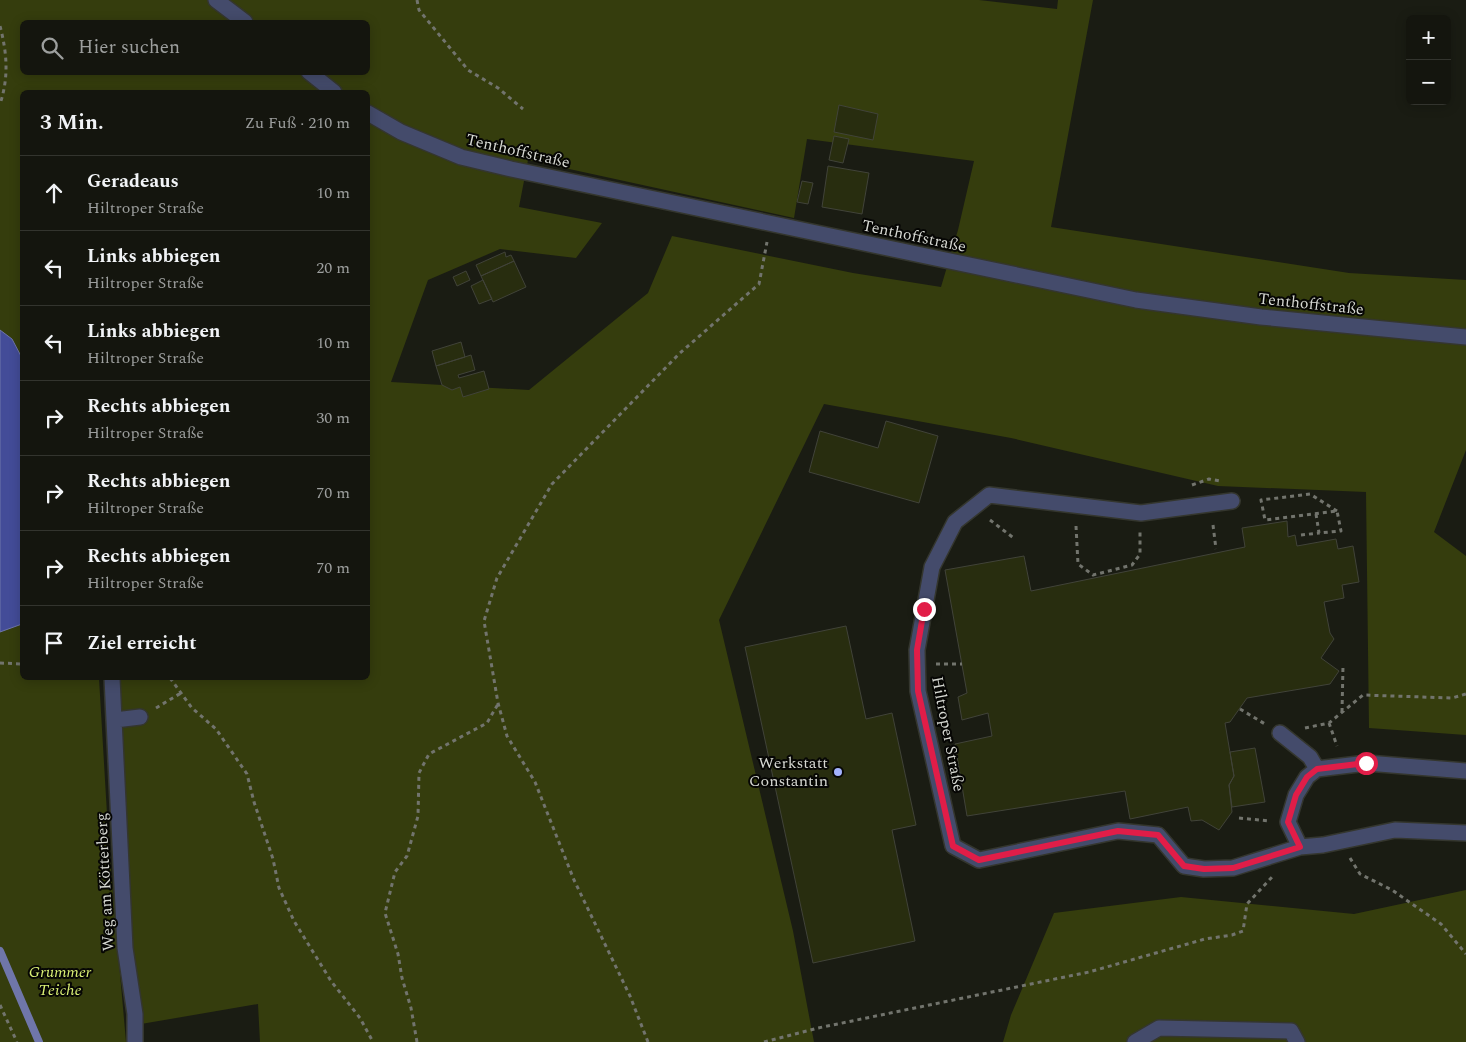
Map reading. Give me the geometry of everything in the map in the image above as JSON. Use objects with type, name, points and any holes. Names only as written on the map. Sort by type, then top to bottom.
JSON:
[{"type":"street","points":[[216,0],[242,20]]},
{"type":"street","points":[[313,75],[332,90]]},
{"type":"street","name":"Tenthoffstraße","points":[[370,115],[401,132],[462,157],[1022,277],[1136,300],[1251,315],[1466,337]]},
{"type":"street","name":"Hiltroper Straße","points":[[1232,501],[1140,513],[989,495],[955,522],[932,568],[917,650],[918,691],[953,846],[979,860],[1118,831],[1158,835],[1184,866],[1204,869],[1233,868],[1300,847],[1322,845],[1395,830],[1466,832]]},
{"type":"street","name":"Weg am Kötterberg","points":[[112,680],[125,948],[135,1014],[135,1042]]},
{"type":"street","points":[[115,720],[140,717]]},
{"type":"street","points":[[1280,733],[1310,757],[1317,769]]},
{"type":"street","points":[[1300,847],[1288,822],[1296,795],[1307,777],[1317,769],[1366,763],[1466,771]]},
{"type":"street","points":[[1135,1042],[1159,1028],[1291,1031],[1298,1042]]},
{"type":"path","points":[[418,0],[419,10],[468,70],[498,88],[523,110]]},
{"type":"path","points":[[0,26],[6,53],[7,71],[0,104]]},
{"type":"path","points":[[648,1042],[630,996],[574,880],[535,782],[507,736],[498,704],[484,621],[497,578],[552,484],[680,353],[759,284],[766,252]]},
{"type":"path","points":[[1300,535],[1341,531],[1337,511],[1310,494],[1260,500],[1265,520],[1337,511]]},
{"type":"path","points":[[974,507],[1015,539]]},
{"type":"path","points":[[1095,507],[1075,522],[1078,564],[1093,575],[1132,565],[1140,554],[1140,513]]},
{"type":"path","points":[[1316,514],[1319,533]]},
{"type":"path","points":[[1213,525],[1216,549]]},
{"type":"path","points":[[0,663],[20,664]]},
{"type":"path","points":[[918,665],[962,664]]},
{"type":"path","points":[[1342,712],[1343,666]]},
{"type":"path","points":[[171,680],[192,708],[216,729],[247,774],[273,859],[279,888],[294,921],[331,980],[360,1018],[374,1042]]},
{"type":"path","points":[[140,717],[181,693]]},
{"type":"path","points":[[1329,723],[1363,695],[1452,698],[1466,694]]},
{"type":"path","points":[[417,1042],[398,954],[385,912],[395,872],[407,856],[418,816],[419,773],[429,754],[487,724],[498,704]]},
{"type":"path","points":[[1239,818],[1288,822]]},
{"type":"path","points":[[1340,840],[1360,874],[1392,890],[1441,924],[1466,954]]},
{"type":"path","points":[[764,1042],[818,1028],[1089,972],[1205,939],[1232,935],[1244,931],[1247,904],[1273,876]]},
{"type":"path","points":[[0,1005],[17,1042]]},
{"type":"green space","name":"Grummer Teiche","points":[[0,0],[979,0],[1057,9],[1058,0],[1093,0],[1051,227],[1349,273],[1466,280],[1466,450],[1434,532],[1466,556],[1466,735],[1369,728],[1366,492],[1218,486],[1011,438],[824,404],[719,620],[793,931],[814,1042],[260,1042],[258,1004],[141,1024],[131,929],[116,680],[370,680],[370,90],[20,90],[20,680],[99,680],[109,848],[126,1042],[0,1042]],"holes":[[[807,139],[974,161],[958,230],[941,287],[853,273],[672,236],[648,293],[529,390],[391,382],[428,280],[500,249],[576,258],[602,223],[519,207],[528,160],[794,218]]]},
{"type":"green space","points":[[1466,890],[1466,1042],[1003,1042],[1011,1015],[1054,913],[1181,897],[1354,914]]},
{"type":"water","points":[[0,330],[12,339],[20,354],[20,625],[0,632]]},
{"type":"building","points":[[839,105],[878,114],[873,140],[834,132]]},
{"type":"building","points":[[834,136],[849,139],[843,163],[829,160]]},
{"type":"building","points":[[828,166],[869,173],[862,214],[822,207]]},
{"type":"building","points":[[802,181],[813,183],[808,204],[797,202]]},
{"type":"building","points":[[505,252],[506,257],[511,255],[514,261],[481,276],[476,265]]},
{"type":"building","points":[[514,261],[526,287],[493,302],[481,276]]},
{"type":"building","points":[[466,271],[470,280],[457,286],[453,277]]},
{"type":"building","points":[[483,280],[492,299],[479,304],[471,286]]},
{"type":"building","points":[[461,342],[465,357],[436,366],[432,351]]},
{"type":"building","points":[[471,355],[475,370],[458,375],[459,378],[484,371],[489,389],[463,397],[460,387],[452,390],[442,385],[436,366]]},
{"type":"building","points":[[886,421],[938,436],[919,503],[809,472],[820,431],[878,448]]},
{"type":"building","points":[[1287,521],[1288,537],[1295,535],[1297,546],[1336,539],[1338,549],[1353,546],[1359,582],[1342,585],[1344,598],[1324,602],[1330,633],[1334,639],[1321,658],[1339,671],[1330,684],[1247,698],[1230,722],[1225,723],[1234,776],[1229,785],[1232,812],[1219,830],[1202,820],[1191,821],[1188,807],[1130,819],[1125,791],[967,816],[955,744],[992,736],[988,713],[962,720],[958,697],[967,693],[945,570],[1024,556],[1031,591],[1245,547],[1242,528]]},
{"type":"building","name":"Werkstatt Constantin","points":[[846,626],[866,719],[892,713],[916,825],[892,830],[915,941],[813,963],[745,647]]},
{"type":"building","points":[[1255,748],[1265,802],[1232,807],[1229,785],[1234,776],[1230,752]]},
{"type":"waterway","points":[[0,951],[39,1042]]},
{"type":"place","name":"Werkstatt Constantin","points":[[838,772]]},
{"type":"route","points":[[924,609],[917,650],[918,691],[953,846],[979,860],[1118,831],[1158,835],[1184,866],[1214,870],[1233,868],[1300,847],[1288,822],[1296,795],[1307,777],[1317,769],[1366,763]]}]
